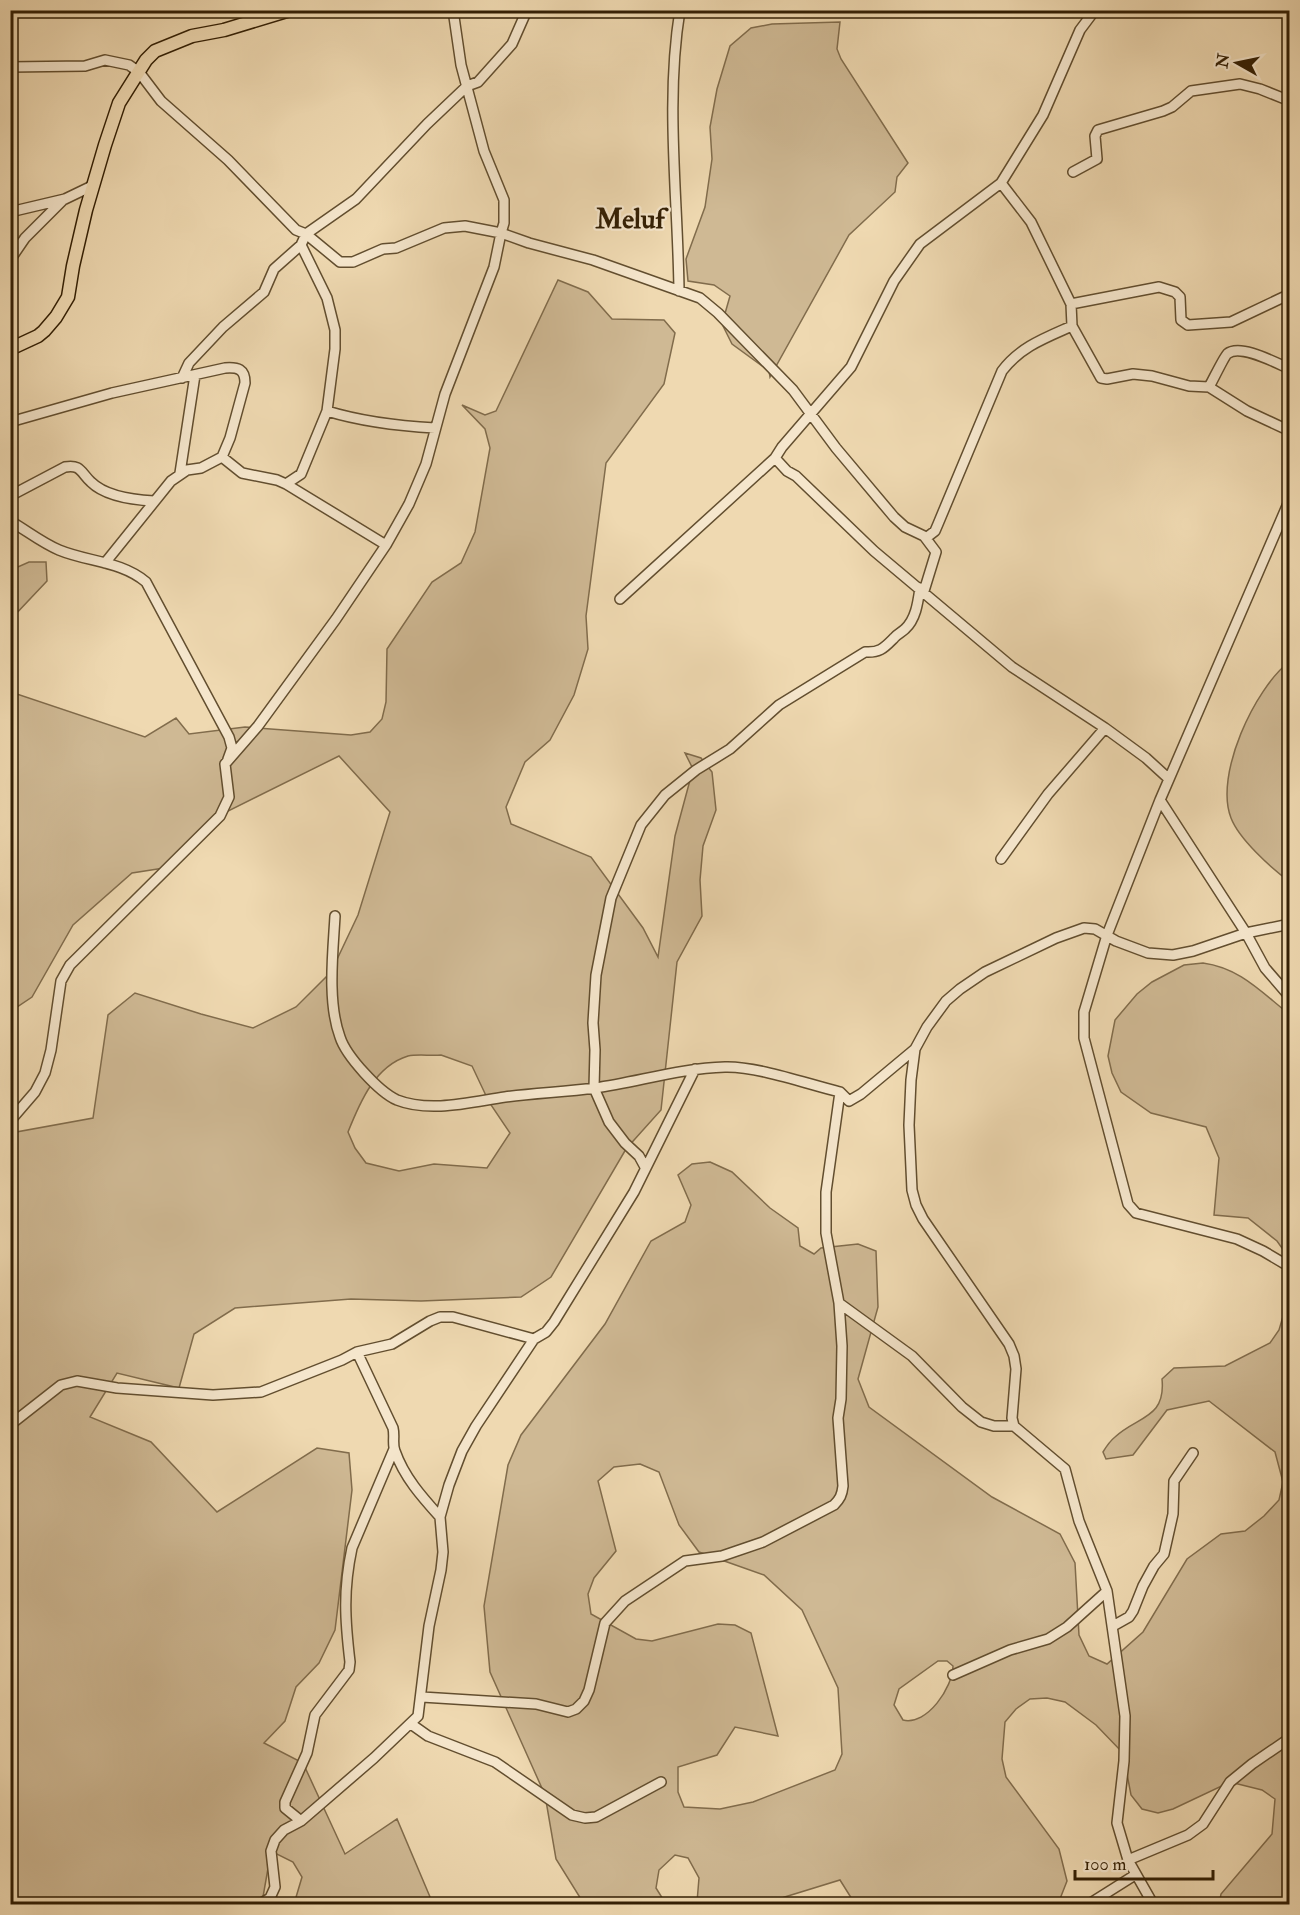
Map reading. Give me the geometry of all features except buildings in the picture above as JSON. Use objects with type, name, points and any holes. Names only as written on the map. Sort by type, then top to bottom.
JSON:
[{"type":"main road","points":[[10,349],[44,331],[68,297],[92,186],[119,104],[146,60],[155,51],[192,36],[224,30],[290,10]]},
{"type":"street","points":[[225,764],[258,726],[336,619],[386,545],[409,504],[426,464],[445,394],[494,267],[504,223],[504,200],[484,151],[461,65],[453,10]]},
{"type":"street","points":[[182,378],[189,363],[223,327],[264,292],[274,269],[301,245],[306,234],[356,199],[427,124],[467,86],[478,82],[512,44],[527,10]]},
{"type":"street","points":[[679,291],[673,117],[680,10]]},
{"type":"street","points":[[620,599],[775,458],[851,367],[894,281],[920,244],[1001,183],[1043,115],[1080,30],[1095,10]]},
{"type":"street","points":[[10,67],[85,66],[105,60],[129,65],[139,72],[161,101],[228,160],[296,230],[306,234],[340,262],[353,262],[383,249],[396,248],[444,228],[465,226],[501,233],[593,260],[700,298],[718,313],[794,390],[836,448],[894,517],[904,527],[926,538],[936,552],[913,618],[885,648],[875,652],[865,652],[779,705],[730,749],[696,770],[665,795],[641,825],[611,898],[596,975],[593,1023],[594,1088],[609,1122],[625,1143],[639,1156],[645,1167]]},
{"type":"street","points":[[1073,172],[1097,159],[1095,136],[1098,130],[1163,111],[1172,107],[1191,91],[1247,85],[1290,101]]},
{"type":"street","points":[[1001,183],[1031,222],[1071,304],[1071,326],[1101,378],[1133,374],[1152,376],[1189,386],[1209,387],[1247,411],[1290,431]]},
{"type":"street","points":[[10,212],[64,199],[92,186]]},
{"type":"street","points":[[10,260],[25,238],[64,199]]},
{"type":"street","points":[[286,484],[301,474],[327,411],[332,381],[334,330],[327,298],[301,245]]},
{"type":"street","points":[[1071,304],[1159,287],[1176,292],[1180,297],[1181,320],[1188,325],[1238,320],[1290,294]]},
{"type":"street","points":[[926,538],[935,531],[1002,371],[1029,345],[1071,326]]},
{"type":"street","points":[[1209,387],[1224,357],[1232,352],[1247,352],[1290,369]]},
{"type":"street","points":[[10,422],[112,393],[234,367],[241,369],[245,375],[245,383],[230,438],[222,457],[201,468],[180,473],[154,501],[105,563]]},
{"type":"street","points":[[180,473],[195,375]]},
{"type":"street","points":[[327,411],[357,420],[435,428]]},
{"type":"street","points":[[222,457],[242,473],[286,484],[386,545]]},
{"type":"street","points":[[775,458],[874,550],[1012,667],[1106,728],[1146,758],[1169,779]]},
{"type":"street","points":[[10,496],[73,465],[80,468],[90,482],[109,492],[124,498],[154,501]]},
{"type":"street","points":[[1290,499],[1160,800],[1107,935],[1084,1012],[1084,1038],[1128,1204],[1136,1214],[1237,1239],[1263,1251],[1290,1268]]},
{"type":"street","points":[[10,521],[57,549],[118,566],[146,582],[229,737],[232,748],[225,764],[229,797],[220,816],[70,965],[61,981],[51,1050],[45,1072],[35,1092],[10,1121]]},
{"type":"street","points":[[1001,859],[1048,794],[1106,728]]},
{"type":"street","points":[[1160,800],[1246,933],[1265,968],[1290,998]]},
{"type":"street","points":[[335,916],[332,990],[339,1036],[348,1054],[380,1087],[396,1099],[421,1106],[594,1088],[695,1069],[725,1067],[747,1069],[840,1092],[849,1101],[861,1094],[915,1049]]},
{"type":"street","points":[[1153,1905],[1128,1860],[1117,1823],[1124,1761],[1125,1716],[1107,1592],[1079,1521],[1065,1469],[1014,1426],[1011,1418],[1016,1369],[1009,1344],[915,1204],[912,1190],[909,1125],[915,1049],[927,1027],[946,1001],[960,989],[985,972],[1056,938],[1084,928],[1095,929],[1116,941],[1148,953],[1173,955],[1194,951],[1246,933],[1290,924]]},
{"type":"street","points":[[260,1905],[270,1898],[275,1887],[271,1851],[275,1840],[284,1830],[301,1821],[418,1716],[429,1626],[443,1552],[440,1517],[462,1451],[534,1339],[546,1332],[554,1322],[634,1192],[695,1069]]},
{"type":"street","points":[[422,1697],[536,1704],[568,1712],[576,1709],[584,1701],[589,1690],[604,1623],[625,1601],[685,1561],[722,1556],[763,1542],[834,1505],[839,1500],[843,1486],[838,1418],[841,1399],[842,1346],[839,1303],[826,1233],[826,1192],[831,1143],[840,1092]]},
{"type":"street","points":[[839,1303],[912,1356],[962,1407],[981,1422],[994,1426],[1014,1426]]},
{"type":"street","points":[[10,1425],[61,1385],[77,1382],[117,1388],[213,1395],[250,1394],[274,1388],[357,1352],[392,1344],[440,1317],[453,1317],[534,1339]]},
{"type":"street","points":[[301,1821],[285,1808],[285,1802],[307,1753],[315,1715],[349,1670],[344,1603],[348,1565],[352,1548],[393,1449],[395,1434],[357,1352]]},
{"type":"street","points":[[393,1449],[416,1491],[440,1517]]},
{"type":"street","points":[[1113,1626],[1129,1617],[1154,1566],[1164,1554],[1173,1514],[1174,1481],[1193,1453]]},
{"type":"street","points":[[953,1675],[1010,1650],[1048,1639],[1075,1620],[1107,1592]]},
{"type":"street","points":[[411,1724],[428,1736],[495,1762],[572,1815],[585,1818],[596,1817],[662,1782]]},
{"type":"street","points":[[1128,1860],[1188,1835],[1203,1824],[1230,1782],[1290,1738]]},
{"type":"street","points":[[1089,1905],[1135,1875]]},
{"type":"shaded area","points":[[840,22],[837,49],[841,59],[908,163],[897,177],[895,192],[849,235],[770,377],[769,371],[732,344],[722,324],[730,296],[714,285],[688,281],[686,259],[705,207],[712,159],[710,127],[717,89],[730,46],[751,28],[772,24]]},
{"type":"shaded area","points":[[558,280],[588,292],[612,319],[664,320],[675,333],[664,384],[606,463],[586,616],[588,649],[574,695],[550,740],[525,762],[506,807],[511,824],[591,857],[643,928],[658,957],[675,836],[693,769],[685,753],[701,758],[712,772],[716,810],[703,846],[700,880],[702,916],[677,962],[661,1110],[626,1149],[551,1277],[521,1297],[421,1301],[351,1299],[235,1308],[194,1334],[179,1388],[117,1373],[90,1417],[151,1442],[217,1512],[317,1448],[349,1453],[352,1490],[335,1630],[319,1663],[296,1687],[285,1721],[264,1743],[303,1763],[345,1854],[397,1819],[433,1904],[294,1904],[302,1877],[293,1862],[271,1851],[263,1897],[254,1904],[10,1904],[11,1133],[93,1118],[108,1015],[135,993],[253,1028],[296,1007],[331,972],[358,915],[390,812],[339,756],[220,815],[164,868],[132,873],[73,925],[32,997],[11,1011],[11,692],[145,737],[176,718],[189,734],[245,727],[351,735],[370,732],[382,719],[386,702],[387,649],[432,582],[461,563],[475,532],[490,448],[485,429],[462,405],[485,415],[496,411]],"holes":[[[416,1055],[441,1055],[472,1066],[489,1102],[510,1133],[487,1168],[434,1164],[399,1171],[366,1163],[355,1148],[348,1132],[370,1086],[386,1068],[396,1061]]]},
{"type":"shaded area","points":[[29,562],[46,562],[47,581],[11,619],[11,570]]},
{"type":"shaded area","points":[[1289,662],[1289,881],[1265,861],[1241,835],[1231,818],[1227,800],[1228,779],[1233,757],[1251,711],[1276,674]]},
{"type":"shaded area","points":[[1203,963],[1228,970],[1239,976],[1289,1014],[1289,1258],[1277,1241],[1248,1218],[1214,1215],[1219,1158],[1206,1127],[1151,1113],[1121,1092],[1112,1073],[1108,1056],[1115,1020],[1137,994],[1152,982],[1184,965]]},
{"type":"shaded area","points":[[710,1162],[732,1172],[770,1208],[798,1228],[800,1246],[814,1254],[821,1248],[858,1244],[876,1251],[878,1307],[858,1379],[869,1407],[992,1497],[1060,1534],[1075,1563],[1079,1635],[1089,1656],[1107,1664],[1143,1632],[1187,1559],[1221,1534],[1245,1531],[1264,1516],[1279,1500],[1283,1482],[1275,1452],[1209,1401],[1167,1410],[1133,1455],[1106,1459],[1103,1452],[1115,1437],[1155,1409],[1162,1392],[1162,1379],[1174,1368],[1225,1366],[1270,1343],[1279,1330],[1289,1296],[1289,1904],[1219,1904],[1221,1894],[1272,1834],[1275,1799],[1262,1790],[1230,1782],[1173,1809],[1158,1813],[1142,1809],[1131,1795],[1123,1753],[1096,1725],[1065,1702],[1047,1698],[1030,1699],[1016,1709],[1005,1722],[1002,1759],[1006,1777],[1059,1849],[1067,1881],[1058,1904],[855,1904],[840,1880],[775,1900],[777,1904],[692,1904],[697,1902],[699,1878],[688,1858],[675,1855],[659,1870],[656,1888],[666,1904],[584,1904],[556,1859],[545,1795],[490,1672],[484,1606],[508,1465],[521,1435],[605,1324],[651,1241],[685,1222],[691,1205],[678,1175],[692,1164]],"holes":[[[640,1464],[659,1472],[679,1525],[699,1552],[764,1575],[802,1610],[838,1688],[842,1754],[835,1770],[753,1802],[720,1809],[684,1807],[678,1792],[678,1767],[717,1755],[735,1727],[778,1736],[751,1633],[735,1625],[718,1624],[652,1641],[636,1639],[591,1614],[588,1594],[594,1578],[616,1551],[598,1481],[614,1467]],[[938,1661],[947,1661],[953,1666],[952,1675],[944,1694],[921,1717],[903,1720],[894,1705],[899,1689]]]},
{"type":"district","name":"Meluf","points":[[630,218]]}]
